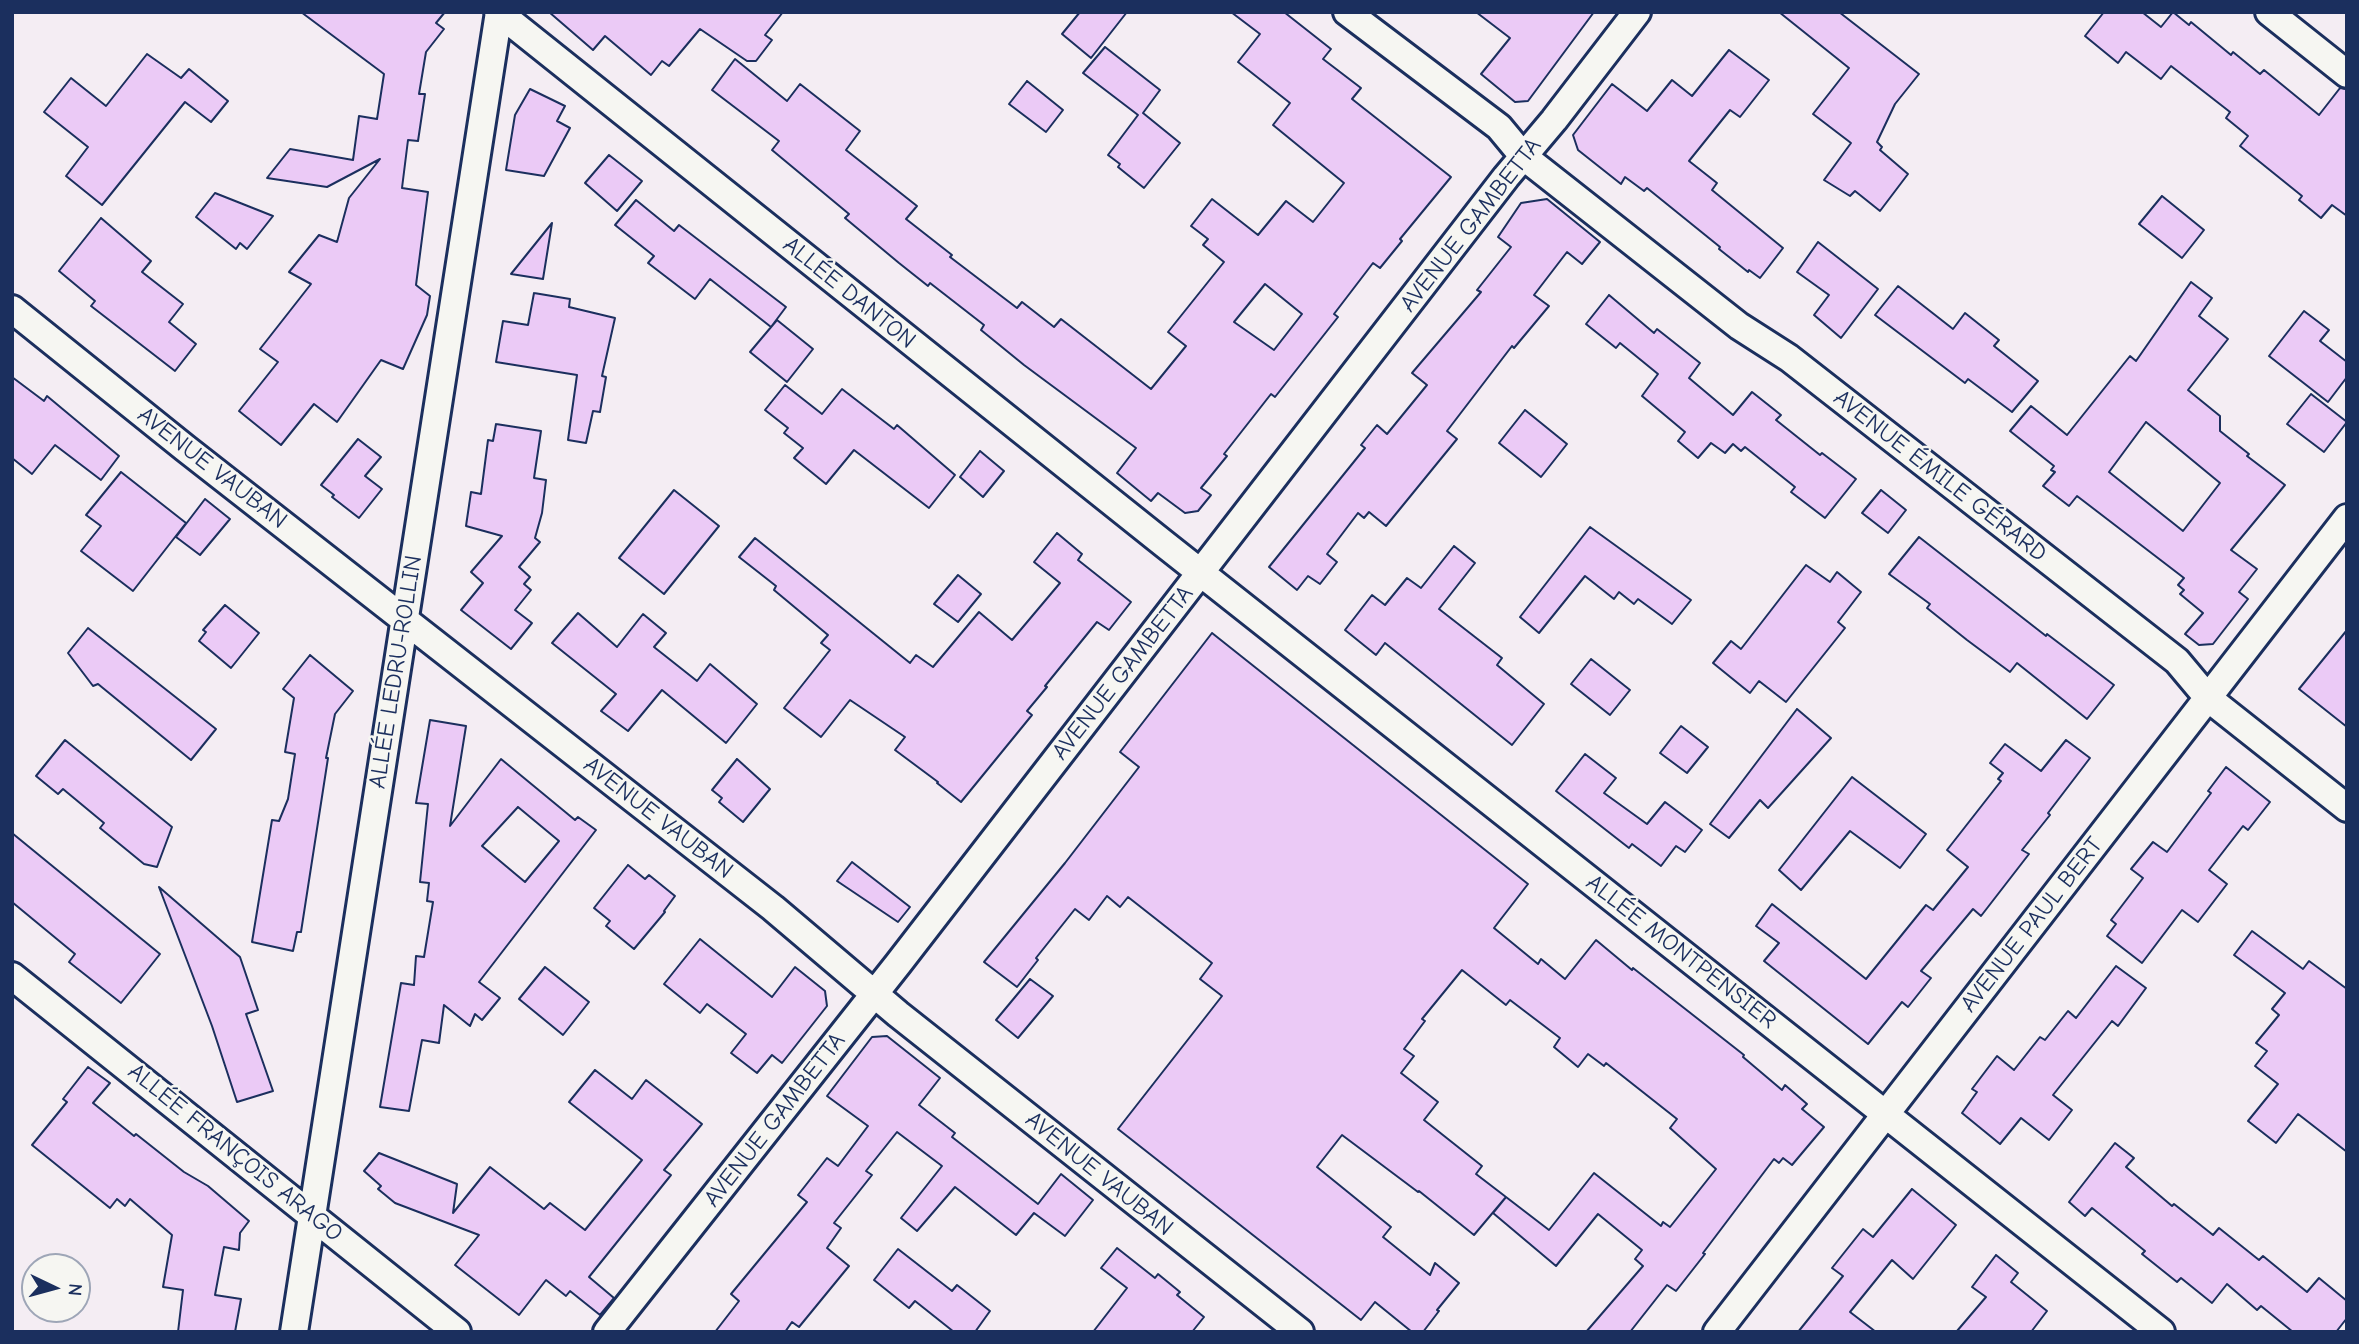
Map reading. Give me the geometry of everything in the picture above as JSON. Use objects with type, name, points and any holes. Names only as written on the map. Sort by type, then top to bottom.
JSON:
[{"type":"street","name":"ALLÉE DANTON","points":[[498,12],[1201,572]]},
{"type":"street","name":"ALLÉE LEDRU-ROLLIN","points":[[294,1332],[498,12]]},
{"type":"street","name":"AVENUE ÉMILE GÉRARD","points":[[1347,12],[1499,127],[1523,156],[1739,326],[1789,358],[2176,661],[2208,698],[2347,807]]},
{"type":"street","name":"AVENUE GAMBETTA","points":[[607,1332],[1637,12]]},
{"type":"street","points":[[2269,12],[2347,74]]},
{"type":"street","name":"AVENUE VAUBAN","points":[[12,309],[404,620],[774,908],[873,994],[1300,1332]]},
{"type":"street","name":"AVENUE PAUL BERT","points":[[1717,1332],[2347,518]]},
{"type":"street","name":"ALLÉE MONTPENSIER","points":[[1201,572],[2161,1332]]},
{"type":"street","name":"ALLÉE FRANÇOIS ARAGO","points":[[12,976],[457,1332]]},
{"type":"building","points":[[301,12],[445,12],[436,23],[444,29],[426,52],[419,94],[425,94],[418,141],[408,140],[402,188],[428,192],[416,285],[430,296],[427,315],[403,369],[381,360],[337,422],[314,404],[281,445],[239,411],[278,362],[260,349],[311,284],[289,272],[319,235],[337,242],[349,198],[380,159],[327,187],[267,178],[290,149],[353,160],[359,116],[377,119],[384,74]]},
{"type":"building","points":[[549,12],[783,12],[765,35],[772,40],[756,61],[747,61],[700,29],[669,66],[662,61],[651,75],[605,36],[593,50]]},
{"type":"building","points":[[1080,12],[1127,12],[1091,58],[1062,34]]},
{"type":"building","points":[[1231,12],[1284,12],[1331,49],[1323,59],[1361,88],[1352,99],[1451,177],[1380,268],[1373,263],[1334,314],[1338,317],[1275,397],[1271,394],[1224,454],[1227,456],[1201,488],[1211,495],[1198,511],[1185,513],[1158,493],[1151,501],[1117,473],[1136,448],[1024,365],[981,330],[984,325],[930,283],[928,286],[845,218],[849,214],[772,150],[779,141],[712,90],[735,59],[787,101],[800,84],[860,131],[846,150],[917,206],[906,219],[952,255],[950,257],[1017,308],[1022,302],[1054,327],[1061,319],[1151,389],[1186,346],[1168,332],[1224,262],[1203,245],[1208,239],[1191,226],[1212,199],[1258,235],[1286,201],[1313,222],[1344,183],[1273,125],[1290,103],[1238,62],[1260,34]],"holes":[[[1265,284],[1302,314],[1274,350],[1234,322]]]},
{"type":"building","points":[[1476,12],[1594,12],[1528,101],[1515,102],[1481,74],[1510,38]]},
{"type":"building","points":[[1779,12],[1839,12],[1919,74],[1895,104],[1877,142],[1882,147],[1880,150],[1908,174],[1880,211],[1855,191],[1850,196],[1824,180],[1851,143],[1813,114],[1849,68]]},
{"type":"building","points":[[2104,12],[2142,12],[2161,27],[2173,12],[2189,25],[2191,22],[2231,55],[2233,52],[2260,74],[2264,70],[2319,115],[2340,88],[2347,89],[2347,216],[2332,205],[2321,218],[2299,200],[2302,196],[2240,146],[2248,136],[2226,118],[2230,112],[2171,66],[2161,79],[2126,52],[2118,63],[2085,36]]},
{"type":"building","points":[[1105,47],[1160,90],[1143,113],[1180,143],[1144,188],[1108,155],[1138,115],[1083,73]]},
{"type":"building","points":[[1729,50],[1769,80],[1740,117],[1730,110],[1689,161],[1717,183],[1712,190],[1783,248],[1760,278],[1719,249],[1720,247],[1647,188],[1644,191],[1625,177],[1621,184],[1578,150],[1573,135],[1612,84],[1647,111],[1672,80],[1692,96]]},
{"type":"building","points":[[147,54],[181,78],[189,69],[228,101],[211,122],[185,102],[102,205],[66,176],[88,147],[44,112],[71,78],[106,106]]},
{"type":"building","points":[[1027,81],[1063,110],[1046,132],[1009,104]]},
{"type":"building","points":[[530,89],[565,106],[557,121],[570,128],[544,176],[506,170],[515,115]]},
{"type":"building","points":[[609,155],[642,181],[617,211],[585,183]]},
{"type":"building","points":[[215,193],[273,216],[247,249],[240,243],[236,249],[196,217]]},
{"type":"building","points":[[2162,196],[2204,230],[2182,258],[2139,224]]},
{"type":"building","points":[[1547,199],[1600,242],[1582,264],[1567,252],[1534,295],[1549,306],[1514,348],[1512,346],[1447,431],[1457,439],[1386,526],[1369,512],[1364,518],[1358,513],[1327,554],[1337,562],[1320,584],[1308,576],[1297,590],[1269,567],[1365,448],[1361,445],[1377,425],[1387,434],[1427,385],[1412,373],[1481,292],[1477,290],[1511,247],[1498,237],[1521,203]]},
{"type":"building","points":[[636,200],[674,231],[679,225],[786,307],[771,327],[710,279],[695,299],[648,263],[654,256],[615,225]]},
{"type":"building","points":[[101,218],[151,261],[142,272],[183,304],[169,322],[196,344],[175,371],[91,306],[95,301],[59,271]]},
{"type":"building","points":[[552,223],[543,279],[511,274]]},
{"type":"building","points":[[1818,242],[1878,289],[1841,338],[1814,315],[1829,295],[1797,272]]},
{"type":"building","points":[[2191,282],[2212,298],[2199,316],[2228,339],[2188,390],[2220,416],[2220,431],[2285,485],[2231,550],[2257,569],[2239,592],[2248,599],[2213,644],[2199,645],[2185,634],[2203,613],[2180,594],[2184,590],[2178,585],[2184,578],[2077,496],[2069,506],[2043,486],[2055,472],[2051,470],[2054,466],[2010,431],[2031,406],[2067,435],[2130,356],[2136,361]],"holes":[[[2146,422],[2220,483],[2183,531],[2109,472]]]},
{"type":"building","points":[[1898,286],[1953,329],[1965,313],[1999,340],[1994,346],[2038,381],[2012,412],[1968,379],[1965,383],[1875,315]]},
{"type":"building","points":[[534,293],[570,299],[569,307],[615,318],[602,376],[606,377],[600,412],[593,411],[586,443],[568,440],[577,375],[496,362],[503,321],[528,325]]},
{"type":"building","points":[[1609,295],[1654,333],[1657,329],[1700,363],[1689,378],[1733,415],[1752,392],[1781,415],[1776,420],[1856,479],[1825,518],[1791,492],[1795,487],[1745,447],[1741,451],[1733,444],[1725,453],[1711,443],[1698,458],[1678,441],[1685,432],[1642,396],[1658,374],[1620,343],[1616,348],[1586,324]]},
{"type":"building","points":[[2304,311],[2329,330],[2320,341],[2347,362],[2347,377],[2328,402],[2269,356]]},
{"type":"building","points":[[777,320],[813,349],[787,382],[750,352]]},
{"type":"building","points":[[12,377],[44,401],[47,396],[119,456],[101,480],[55,445],[32,474],[12,458]]},
{"type":"building","points":[[785,385],[822,414],[842,389],[894,429],[897,425],[955,475],[929,508],[854,450],[826,484],[794,458],[803,448],[784,433],[788,428],[765,410]]},
{"type":"building","points":[[2311,394],[2347,422],[2324,452],[2287,424]]},
{"type":"building","points":[[1525,410],[1567,444],[1541,477],[1499,443]]},
{"type":"building","points":[[496,424],[541,431],[534,478],[546,480],[542,513],[535,538],[540,542],[519,567],[530,577],[524,584],[531,590],[515,610],[532,623],[511,649],[461,610],[483,583],[471,572],[502,536],[466,526],[471,492],[481,494],[488,440],[493,441]]},
{"type":"building","points":[[358,439],[381,457],[365,476],[382,489],[359,518],[321,485]]},
{"type":"building","points":[[980,451],[1004,471],[983,497],[960,477]]},
{"type":"building","points":[[121,472],[186,523],[133,591],[81,551],[101,526],[86,515]]},
{"type":"building","points":[[674,490],[719,526],[664,594],[619,558]]},
{"type":"building","points":[[1881,490],[1906,510],[1888,533],[1862,513]]},
{"type":"building","points":[[205,499],[230,519],[200,555],[176,537]]},
{"type":"building","points":[[1590,527],[1691,600],[1672,624],[1638,599],[1634,604],[1619,592],[1614,599],[1585,576],[1539,633],[1520,617]]},
{"type":"building","points":[[1057,533],[1082,554],[1078,560],[1131,602],[1109,630],[1097,622],[1027,711],[1032,715],[961,802],[895,750],[905,737],[850,700],[821,737],[784,708],[830,650],[821,643],[828,635],[774,590],[776,586],[739,557],[755,538],[910,663],[916,655],[933,667],[979,612],[1012,640],[1060,583],[1034,562]]},
{"type":"building","points":[[1919,537],[2114,685],[2087,719],[2017,663],[2010,672],[1927,608],[1930,604],[1889,574]]},
{"type":"building","points":[[1454,546],[1475,563],[1439,609],[1502,658],[1497,665],[1544,704],[1512,745],[1385,643],[1376,655],[1345,630],[1372,595],[1385,605],[1407,578],[1421,588]]},
{"type":"building","points":[[1806,565],[1830,582],[1837,572],[1861,592],[1838,622],[1845,628],[1786,702],[1759,681],[1750,693],[1713,663],[1731,641],[1741,649]]},
{"type":"building","points":[[958,575],[981,594],[958,622],[934,604]]},
{"type":"building","points":[[225,605],[259,633],[231,668],[199,641],[206,632],[203,630]]},
{"type":"building","points":[[578,613],[617,647],[643,614],[666,633],[654,647],[697,681],[710,664],[757,704],[726,743],[662,690],[628,731],[601,711],[616,694],[552,643]]},
{"type":"building","points":[[88,628],[216,729],[191,760],[98,684],[93,686],[68,653]]},
{"type":"building","points":[[2347,630],[2347,727],[2299,689]]},
{"type":"building","points":[[1212,633],[1528,884],[1494,928],[1538,964],[1541,959],[1565,979],[1596,940],[1744,1055],[1743,1057],[1782,1090],[1785,1085],[1807,1104],[1802,1109],[1824,1127],[1792,1165],[1783,1158],[1779,1163],[1774,1159],[1676,1291],[1667,1285],[1630,1332],[1586,1332],[1643,1266],[1635,1259],[1642,1250],[1598,1214],[1556,1266],[1493,1213],[1506,1197],[1474,1235],[1342,1135],[1317,1167],[1391,1227],[1383,1237],[1430,1275],[1435,1263],[1459,1283],[1423,1332],[1412,1332],[1375,1302],[1361,1320],[1118,1129],[1222,996],[1200,979],[1212,963],[1128,897],[1120,907],[1107,896],[1089,920],[1075,909],[1017,987],[984,962],[1139,767],[1120,752]],"holes":[[[1462,970],[1506,1005],[1510,1000],[1560,1038],[1554,1047],[1578,1067],[1588,1054],[1604,1066],[1606,1063],[1677,1119],[1670,1128],[1716,1169],[1670,1227],[1663,1222],[1661,1226],[1594,1173],[1549,1230],[1476,1174],[1482,1166],[1424,1120],[1438,1102],[1401,1073],[1414,1056],[1404,1049],[1425,1021],[1422,1019]]]},
{"type":"building","points":[[310,655],[353,691],[335,714],[326,758],[301,932],[297,932],[293,951],[252,942],[272,820],[279,821],[288,799],[295,754],[285,752],[294,698],[283,689]]},
{"type":"building","points":[[1591,659],[1630,690],[1610,715],[1571,684]]},
{"type":"building","points":[[1797,709],[1831,738],[1768,808],[1760,800],[1729,838],[1710,824]]},
{"type":"building","points":[[430,720],[466,726],[450,826],[501,759],[575,820],[578,817],[596,830],[479,982],[500,998],[482,1020],[475,1014],[470,1026],[444,1005],[439,1043],[422,1040],[409,1111],[380,1107],[401,983],[414,985],[416,956],[424,957],[433,902],[427,901],[429,883],[420,882],[428,804],[416,803]],"holes":[[[518,807],[559,841],[525,882],[482,846]]]},
{"type":"building","points":[[1681,726],[1708,747],[1687,773],[1660,753]]},
{"type":"building","points":[[65,740],[172,827],[157,867],[144,864],[100,828],[104,823],[63,789],[58,794],[36,776]]},
{"type":"building","points":[[2066,740],[2090,758],[2022,850],[2029,854],[1981,916],[1973,909],[1921,971],[1931,978],[1908,1007],[1902,1002],[1868,1044],[1764,961],[1779,943],[1756,926],[1772,904],[1866,979],[1926,905],[1933,910],[1968,867],[1947,850],[2001,781],[1998,779],[2003,773],[1990,763],[2005,744],[2041,771]]},
{"type":"building","points":[[1585,754],[1616,778],[1604,793],[1647,824],[1665,802],[1702,830],[1685,852],[1676,846],[1661,866],[1632,844],[1629,848],[1556,791]]},
{"type":"building","points":[[737,759],[770,789],[743,822],[719,802],[722,798],[712,790]]},
{"type":"building","points":[[2226,767],[2270,802],[2248,830],[2243,826],[2209,870],[2227,884],[2198,922],[2182,910],[2142,963],[2107,936],[2116,924],[2111,920],[2143,878],[2131,869],[2153,842],[2167,852],[2211,793],[2208,791]]},
{"type":"building","points":[[1852,777],[1926,834],[1900,868],[1850,831],[1801,890],[1779,870]]},
{"type":"building","points":[[12,833],[160,954],[121,1003],[69,962],[75,954],[12,902]]},
{"type":"building","points":[[852,862],[910,907],[898,922],[837,881]]},
{"type":"building","points":[[628,865],[645,879],[649,875],[675,896],[634,949],[606,926],[610,921],[594,908]]},
{"type":"building","points":[[159,887],[240,957],[258,1010],[246,1014],[273,1091],[237,1102],[212,1026]]},
{"type":"building","points":[[2252,931],[2303,969],[2309,961],[2347,989],[2347,1152],[2298,1114],[2276,1143],[2248,1121],[2278,1084],[2255,1066],[2267,1051],[2256,1043],[2279,1015],[2272,1009],[2285,993],[2234,955]]},
{"type":"building","points":[[700,939],[772,997],[795,967],[825,991],[827,1006],[782,1063],[772,1055],[757,1073],[731,1053],[746,1034],[707,1004],[700,1013],[664,984]]},
{"type":"building","points":[[2116,966],[2146,988],[2118,1026],[2112,1021],[2053,1095],[2072,1110],[2049,1140],[2021,1118],[2000,1144],[1962,1113],[1977,1092],[1972,1089],[1997,1056],[2014,1070],[2040,1037],[2045,1040],[2068,1011],[2076,1018]]},
{"type":"building","points":[[545,967],[589,1002],[563,1035],[519,999]]},
{"type":"building","points":[[1030,979],[1053,996],[1018,1038],[996,1020]]},
{"type":"building","points":[[887,1036],[940,1078],[919,1105],[955,1133],[952,1137],[1038,1204],[1061,1174],[1093,1200],[1065,1236],[1034,1213],[1016,1235],[955,1187],[917,1231],[901,1218],[942,1166],[897,1132],[866,1171],[872,1175],[834,1223],[841,1228],[827,1248],[849,1266],[799,1327],[792,1322],[785,1332],[715,1332],[739,1301],[731,1294],[807,1202],[798,1195],[827,1158],[838,1166],[868,1126],[827,1096],[872,1037]]},
{"type":"building","points":[[88,1067],[110,1083],[93,1103],[134,1136],[136,1134],[184,1172],[208,1186],[249,1221],[240,1233],[239,1250],[224,1247],[215,1295],[241,1299],[235,1332],[178,1332],[183,1290],[163,1287],[172,1235],[130,1199],[125,1206],[117,1199],[110,1208],[32,1145],[67,1102],[63,1099]]},
{"type":"building","points":[[595,1070],[632,1099],[646,1080],[702,1124],[664,1170],[671,1175],[589,1277],[614,1298],[600,1315],[570,1291],[566,1296],[546,1280],[519,1315],[455,1265],[479,1235],[395,1203],[378,1189],[381,1186],[364,1171],[379,1153],[457,1184],[453,1213],[490,1167],[544,1209],[550,1203],[585,1230],[642,1160],[569,1102]]},
{"type":"building","points":[[2115,1143],[2134,1158],[2126,1167],[2172,1206],[2174,1204],[2213,1235],[2219,1228],[2259,1260],[2263,1256],[2307,1292],[2319,1278],[2347,1301],[2347,1318],[2336,1332],[2293,1332],[2261,1306],[2257,1310],[2227,1284],[2212,1303],[2181,1278],[2177,1282],[2142,1254],[2145,1251],[2092,1208],[2085,1216],[2069,1202]]},
{"type":"building","points":[[1912,1189],[1956,1225],[1913,1279],[1892,1260],[1850,1312],[1876,1332],[1798,1332],[1843,1276],[1832,1268],[1863,1229],[1873,1237]]},
{"type":"building","points":[[1117,1248],[1155,1278],[1158,1274],[1180,1292],[1177,1295],[1204,1317],[1192,1332],[1093,1332],[1127,1288],[1101,1268]]},
{"type":"building","points":[[898,1249],[952,1291],[957,1285],[990,1311],[975,1332],[954,1332],[915,1301],[909,1308],[874,1280]]},
{"type":"building","points":[[1996,1255],[2018,1273],[2011,1282],[2047,1311],[2031,1332],[1957,1331],[1986,1297],[1972,1287]]}]
